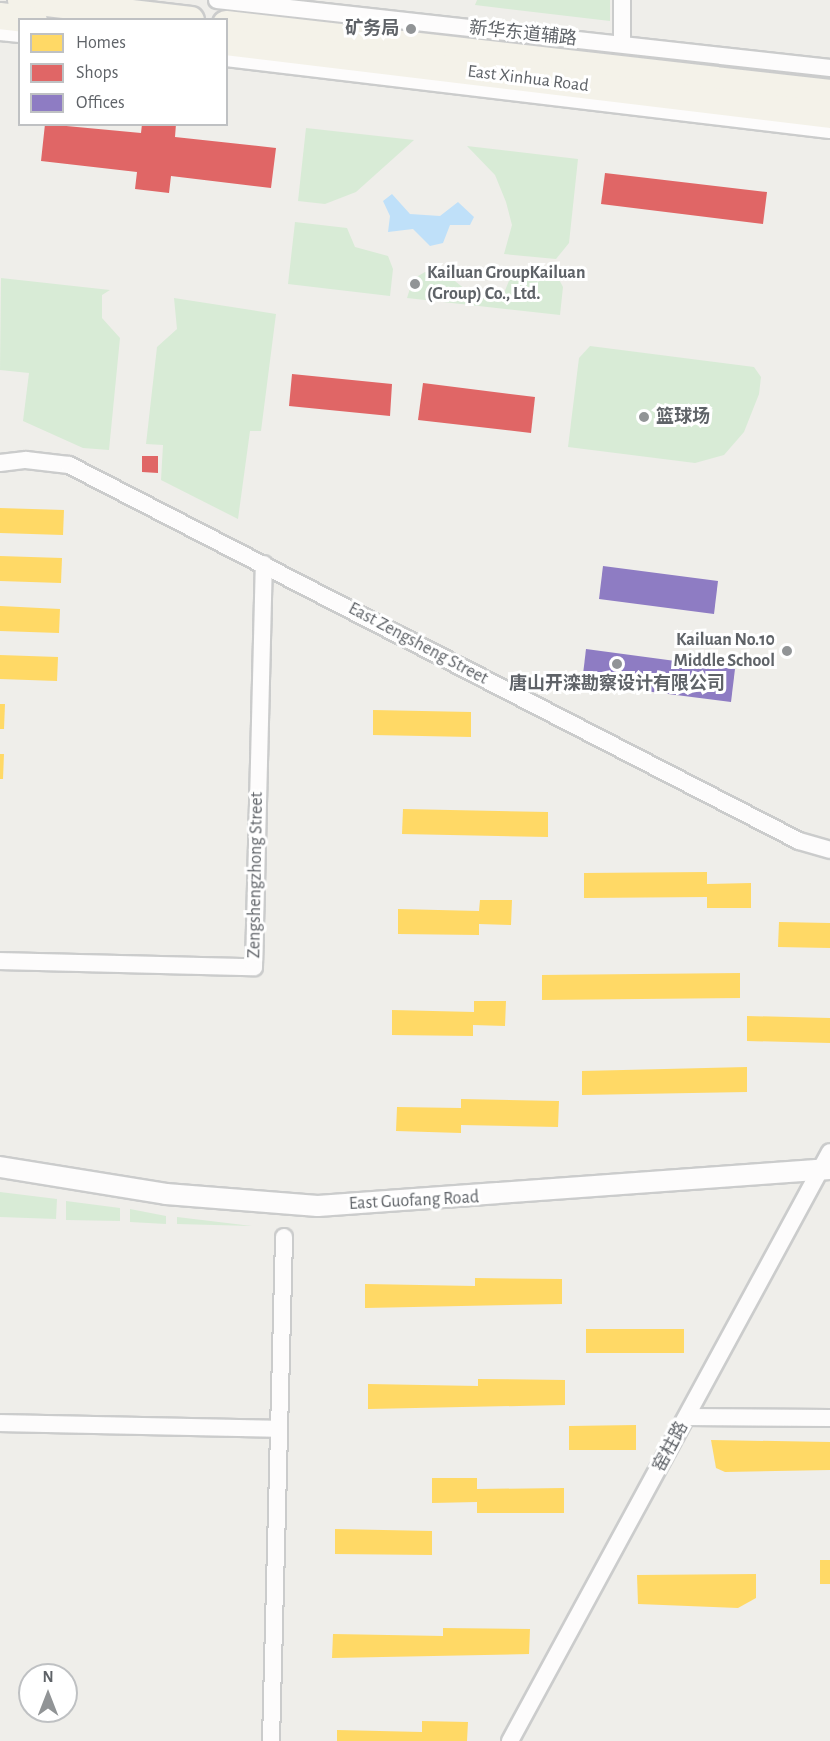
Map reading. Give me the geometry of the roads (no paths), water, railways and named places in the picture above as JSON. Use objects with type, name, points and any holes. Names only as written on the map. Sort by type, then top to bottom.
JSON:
[{"type":"main road","points":[[21,0],[162,12],[184,18]]},
{"type":"main road","points":[[0,16],[18,18]]},
{"type":"main road","name":"East Xinhua Road","points":[[228,24],[830,93]]},
{"type":"main road","name":"East Xinhua Road","points":[[228,42],[830,115]]},
{"type":"street","name":"新华东道辅路","points":[[217,0],[830,68]]},
{"type":"street","points":[[622,0],[622,44]]},
{"type":"street","points":[[0,32],[18,34]]},
{"type":"street","points":[[228,58],[830,130]]},
{"type":"street","name":"East Zengsheng Street","points":[[0,463],[69,465],[799,841],[830,850]]},
{"type":"street","name":"Zengshengzhong Street","points":[[0,961],[254,967],[264,564]]},
{"type":"street","name":"窑柱路","points":[[510,1741],[825,1169],[830,1152]]},
{"type":"street","name":"East Guofang Road","points":[[0,1167],[166,1194],[318,1206],[825,1169]]},
{"type":"street","points":[[272,1741],[284,1237]]},
{"type":"street","points":[[687,1417],[830,1419]]},
{"type":"street","points":[[0,1423],[279,1429]]},
{"type":"water","points":[[392,194],[410,214],[440,216],[458,202],[474,217],[470,225],[450,225],[443,243],[430,246],[413,229],[388,232],[390,216],[383,201]]},
{"type":"place","name":"矿务局","points":[[411,29]]},
{"type":"place","name":"Kailuan GroupKailuan (Group) Co., Ltd.","points":[[415,284]]},
{"type":"place","name":"篮球场","points":[[644,417]]},
{"type":"place","name":"Kailuan No.10 Middle School","points":[[787,651]]},
{"type":"place","name":"唐山开滦勘察设计有限公司","points":[[617,664]]}]
